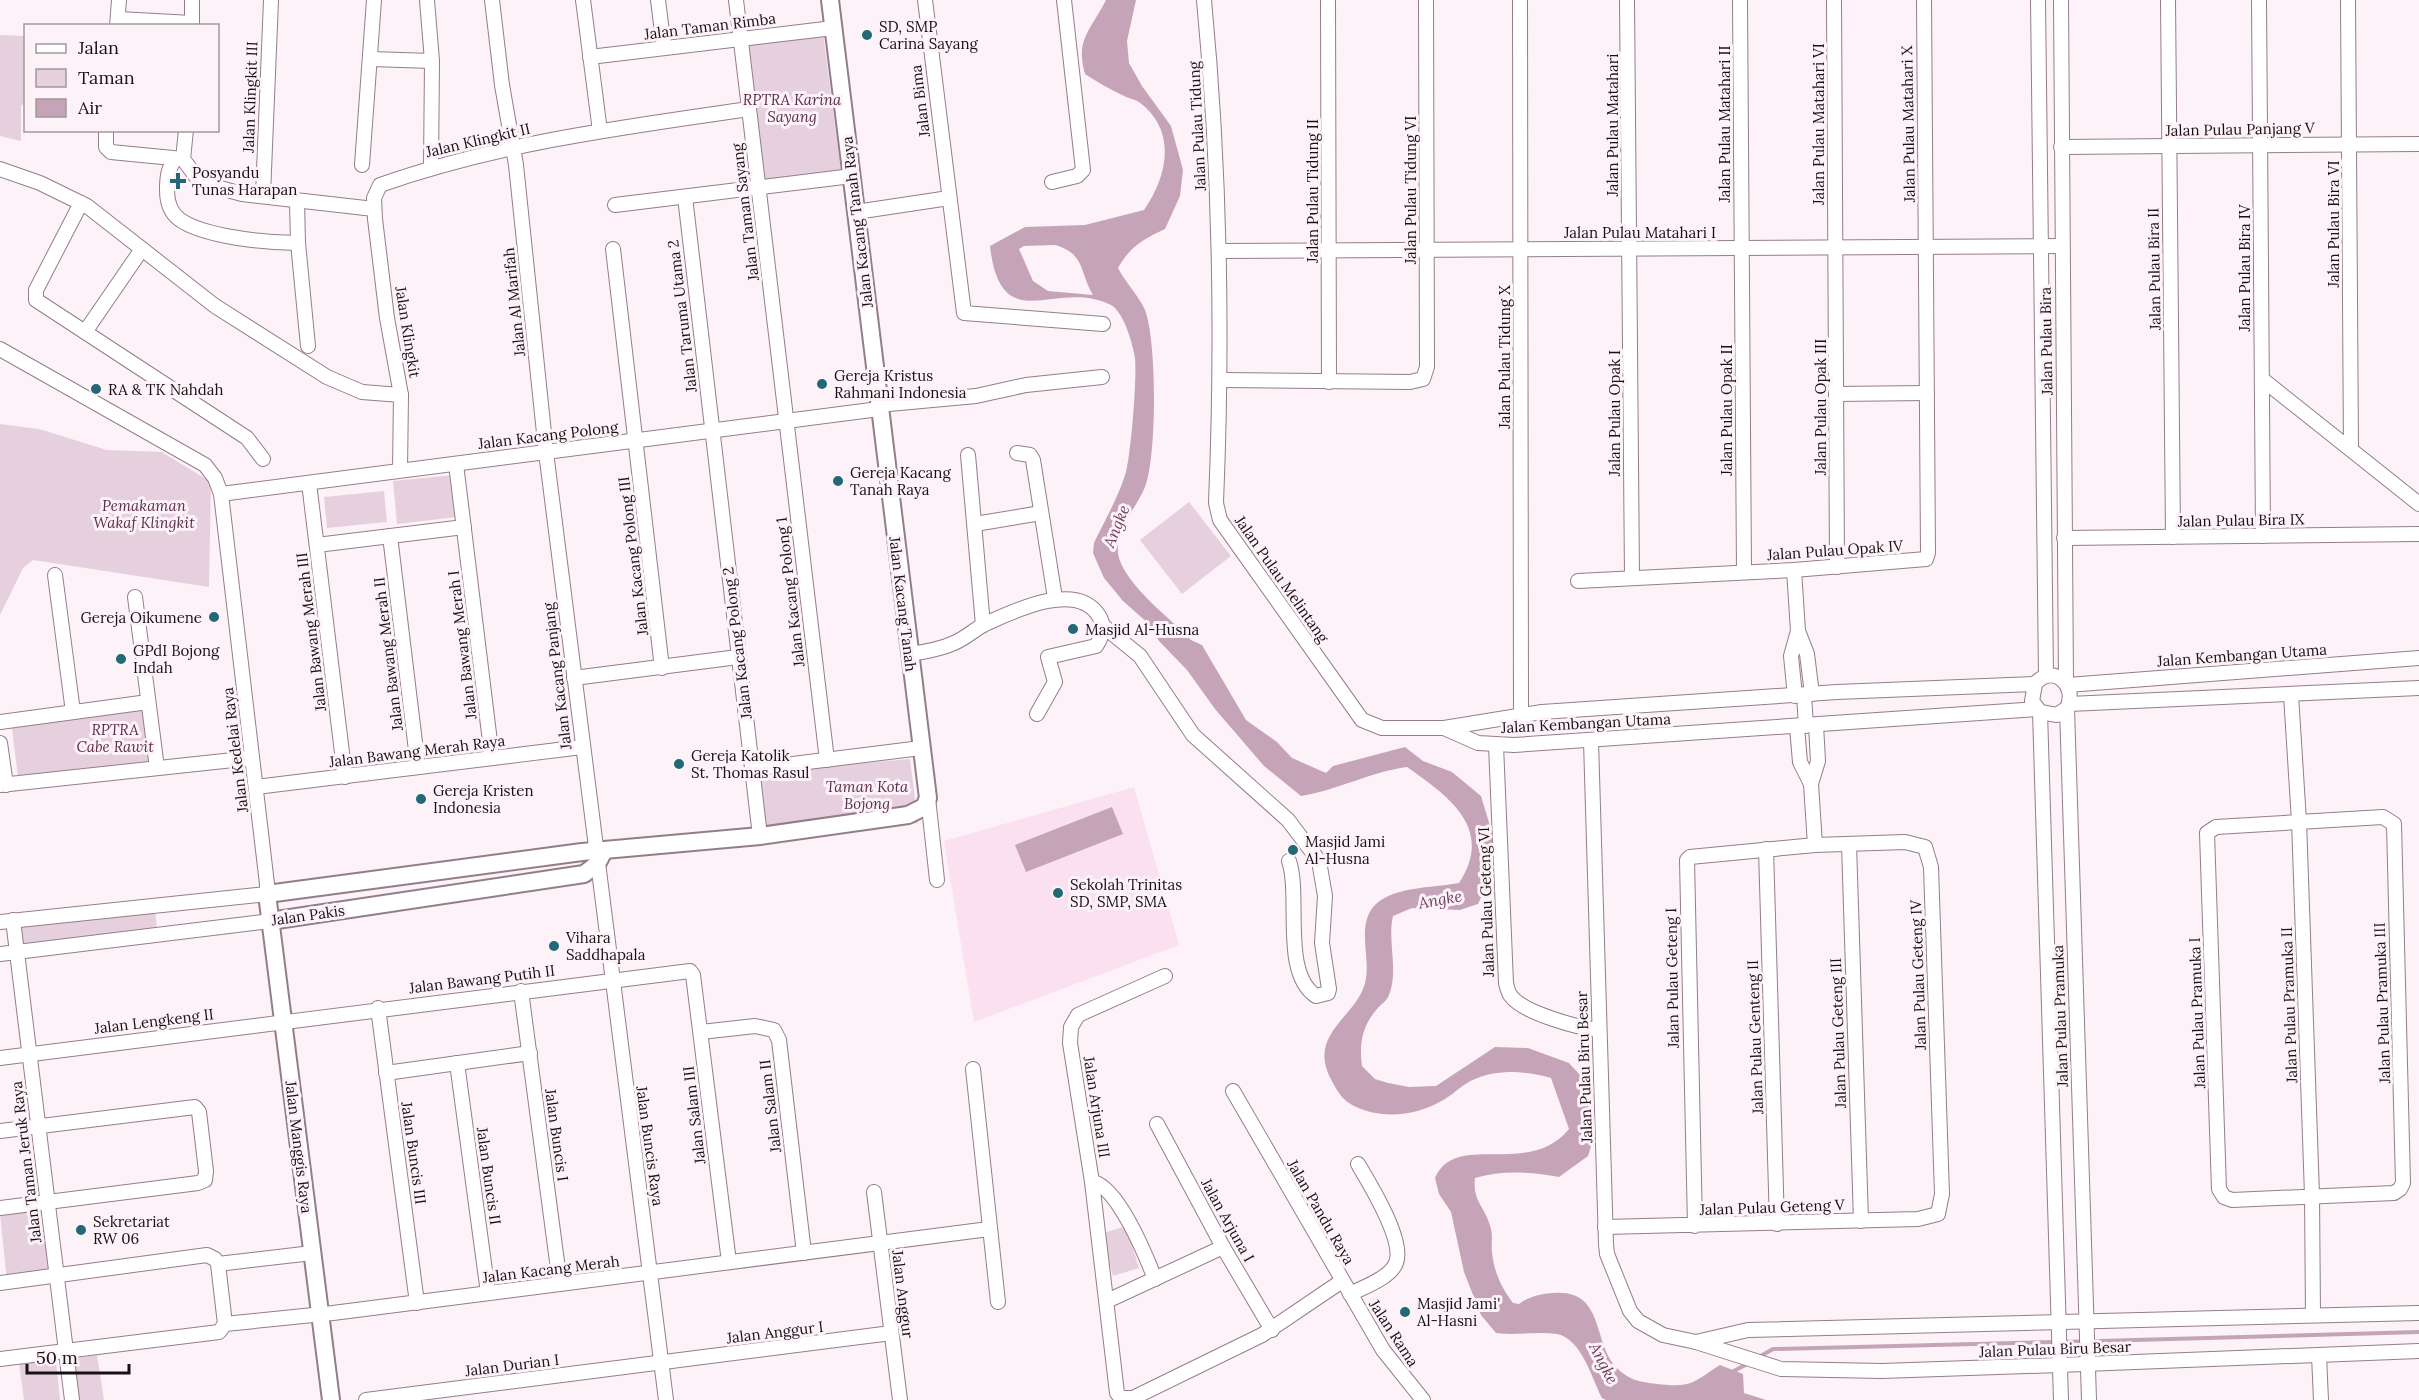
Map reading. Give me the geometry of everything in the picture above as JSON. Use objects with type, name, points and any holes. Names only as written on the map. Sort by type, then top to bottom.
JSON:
[{"type":"street","points":[[119,0],[118,22],[157,20],[192,24],[192,0]]},
{"type":"street","name":"Jalan Klingkit III","points":[[262,195],[271,0]]},
{"type":"street","points":[[362,165],[374,0]]},
{"type":"street","points":[[427,0],[432,61],[431,167]]},
{"type":"street","name":"Jalan Al Marifah","points":[[492,0],[513,147],[546,452]]},
{"type":"street","points":[[584,0],[600,131]]},
{"type":"street","points":[[658,0],[664,48]]},
{"type":"street","name":"Jalan Taman Sayang","points":[[736,0],[786,421]]},
{"type":"street","name":"Jalan Kacang Tanah Raya","points":[[830,0],[879,407]]},
{"type":"street","name":"Jalan Bima","points":[[925,0],[964,313],[1103,324]]},
{"type":"street","points":[[1052,182],[1077,176],[1083,170],[1064,0]]},
{"type":"street","name":"Jalan Pulau Tidung","points":[[1204,0],[1215,140],[1219,251]]},
{"type":"street","name":"Jalan Pulau Tidung II","points":[[1328,0],[1329,382]]},
{"type":"street","name":"Jalan Pulau Tidung VI","points":[[1329,382],[1410,382],[1423,379],[1426,367],[1426,0]]},
{"type":"street","name":"Jalan Pulau Tidung X","points":[[1520,0],[1521,714]]},
{"type":"street","name":"Jalan Pulau Matahari","points":[[1627,0],[1629,249]]},
{"type":"street","name":"Jalan Pulau Matahari II","points":[[1740,0],[1742,248]]},
{"type":"street","name":"Jalan Pulau Matahari VI","points":[[1834,0],[1835,248]]},
{"type":"street","name":"Jalan Pulau Matahari X","points":[[1924,0],[1926,247]]},
{"type":"street","name":"Jalan Pulau Bira","points":[[2038,0],[2041,246],[2040,680]]},
{"type":"street","name":"Jalan Pulau Bira","points":[[2061,0],[2061,246],[2067,684]]},
{"type":"street","name":"Jalan Pulau Bira II","points":[[2168,0],[2173,537]]},
{"type":"street","name":"Jalan Pulau Bira IV","points":[[2259,0],[2263,536]]},
{"type":"street","name":"Jalan Pulau Bira VI","points":[[2348,0],[2351,449]]},
{"type":"street","name":"Jalan Taman Rimba","points":[[590,57],[833,28]]},
{"type":"street","points":[[371,59],[432,61]]},
{"type":"street","name":"Jalan Klingkit II","points":[[374,204],[380,185],[431,167],[513,147],[600,131],[749,109]]},
{"type":"street","points":[[106,132],[106,147],[111,152],[179,159],[208,184],[242,194],[297,201],[374,204]]},
{"type":"street","points":[[186,132],[179,159],[168,168],[167,197],[171,211],[180,220],[223,236],[271,243],[298,243]]},
{"type":"street","name":"Jalan Pulau Panjang V","points":[[2061,147],[2419,144]]},
{"type":"street","points":[[0,169],[40,183],[81,203],[216,306],[327,377],[369,393],[401,395]]},
{"type":"street","points":[[615,205],[852,176]]},
{"type":"street","name":"Jalan Taruma Utama 2","points":[[685,197],[712,431]]},
{"type":"street","points":[[856,212],[948,198]]},
{"type":"street","points":[[297,201],[298,243],[308,346]]},
{"type":"street","points":[[81,203],[34,297],[248,438],[263,459]]},
{"type":"street","name":"Jalan Klingkit","points":[[374,204],[387,318],[401,395],[400,470]]},
{"type":"street","name":"Jalan Pulau Matahari I","points":[[1219,251],[2061,246]]},
{"type":"street","name":"Jalan Pulau Opak IV","points":[[1578,581],[1794,570],[1926,559],[1928,553],[1926,247]]},
{"type":"street","name":"Jalan Pulau Opak II","points":[[1742,248],[1744,572]]},
{"type":"street","name":"Jalan Pulau Opak III","points":[[1835,248],[1837,567]]},
{"type":"street","points":[[85,332],[142,249]]},
{"type":"street","name":"Jalan Kacang Polong III","points":[[613,249],[662,668]]},
{"type":"street","name":"Jalan Pulau Opak I","points":[[1629,249],[1632,578]]},
{"type":"street","name":"Jalan Pulau Melintang","points":[[1219,251],[1221,380],[1216,503],[1220,519],[1362,720],[1382,728],[1444,728]]},
{"type":"street","name":"Jalan Kedelai Raya","points":[[0,349],[205,465],[215,478],[220,494],[267,894]]},
{"type":"street","name":"Jalan Kacang Polong","points":[[220,494],[976,396],[1026,385],[1102,377]]},
{"type":"street","points":[[1221,380],[1329,382]]},
{"type":"street","points":[[2262,380],[2419,504]]},
{"type":"street","points":[[1836,394],[1927,393]]},
{"type":"street","name":"Jalan Kacang Tanah","points":[[879,407],[928,798]]},
{"type":"street","name":"Jalan Kacang Polong 1","points":[[786,421],[827,760]]},
{"type":"street","name":"Jalan Kacang Polong 2","points":[[712,431],[760,836]]},
{"type":"street","name":"Jalan Kacang Panjang","points":[[546,452],[582,747],[599,856],[601,896]]},
{"type":"street","points":[[1017,453],[1032,456],[1054,598]]},
{"type":"street","points":[[968,455],[983,625]]},
{"type":"street","name":"Jalan Bawang Merah I","points":[[456,464],[492,758]]},
{"type":"street","name":"Jalan Bawang Merah III","points":[[309,483],[345,777]]},
{"type":"street","points":[[975,524],[1041,513]]},
{"type":"street","points":[[317,545],[464,527]]},
{"type":"street","name":"Jalan Pulau Bira IX","points":[[2064,538],[2419,534]]},
{"type":"street","name":"Jalan Bawang Merah II","points":[[390,536],[418,767]]},
{"type":"street","points":[[1794,570],[1798,630],[1808,654],[1804,695],[1806,726],[1818,761],[1811,784],[1815,845]]},
{"type":"street","points":[[55,576],[73,712]]},
{"type":"street","points":[[135,597],[157,768]]},
{"type":"street","points":[[910,654],[952,644],[983,625],[1054,598],[1069,597],[1096,613],[1102,625],[1140,656],[1193,735],[1288,820],[1319,861],[1325,896],[1322,943],[1329,989],[1328,993],[1316,996],[1300,973],[1295,956],[1292,915],[1295,891],[1289,861]]},
{"type":"street","points":[[1037,714],[1055,682],[1048,657],[1096,646],[1100,641],[1102,625]]},
{"type":"street","points":[[574,678],[738,657]]},
{"type":"street","name":"Jalan Kembangan Utama","points":[[2067,684],[2419,658]]},
{"type":"street","points":[[2057,676],[2067,684],[2071,695],[2068,706],[2057,715],[2039,711],[2031,695],[2040,680],[2057,676]]},
{"type":"street","name":"Jalan Kembangan Utama","points":[[1444,728],[1521,714],[2040,680]]},
{"type":"street","points":[[2068,706],[2419,688]]},
{"type":"street","name":"Jalan Pulau Pramuka II","points":[[2291,695],[2299,821],[2312,1195],[2313,1314]]},
{"type":"street","points":[[0,722],[148,702]]},
{"type":"street","name":"Jalan Pulau Pramuka","points":[[2068,706],[2089,1400]]},
{"type":"street","name":"Jalan Kembangan Utama","points":[[1444,728],[1478,743],[1496,745],[1591,741],[2039,711]]},
{"type":"street","name":"Jalan Pulau Pramuka","points":[[2039,711],[2061,1400]]},
{"type":"street","points":[[1477,723],[1474,733],[1478,743]]},
{"type":"street","name":"Jalan Pulau Biru Besar","points":[[1591,741],[1607,1254],[1630,1311],[1650,1329],[1781,1370],[1882,1371],[2419,1351]]},
{"type":"street","points":[[0,743],[3,785],[252,758]]},
{"type":"street","name":"Jalan Pulau Geteng VI","points":[[1496,745],[1506,983],[1510,996],[1520,1004],[1568,1024],[1599,1030]]},
{"type":"street","name":"Jalan Bawang Merah Raya","points":[[256,787],[582,747]]},
{"type":"street","points":[[752,769],[921,748]]},
{"type":"street","points":[[760,836],[908,815],[924,807],[928,798]]},
{"type":"street","points":[[928,798],[938,880]]},
{"type":"street","name":"Jalan Pulau Pramuka III","points":[[2299,821],[2383,817],[2394,825],[2403,1183],[2394,1193],[2312,1195]]},
{"type":"street","name":"Jalan Pulau Pramuka I","points":[[2299,821],[2216,827],[2207,833],[2219,1189],[2224,1197],[2232,1200],[2312,1195]]},
{"type":"street","name":"Jalan Pakis","points":[[7,921],[267,894],[760,836]]},
{"type":"street","name":"Jalan Pulau Geteng IV","points":[[1815,845],[1917,843],[1925,847],[1929,856],[1942,1194],[1938,1214]]},
{"type":"street","name":"Jalan Pulau Geteng III","points":[[1849,844],[1861,1221]]},
{"type":"street","name":"Jalan Pulau Geteng I","points":[[1695,1226],[1686,864],[1690,857],[1815,845]]},
{"type":"street","name":"Jalan Pulau Genteng II","points":[[1766,849],[1777,1224]]},
{"type":"street","name":"Jalan Pakis","points":[[0,954],[270,921],[584,874],[599,856]]},
{"type":"street","name":"Jalan Manggis Raya","points":[[267,894],[331,1400]]},
{"type":"street","name":"Jalan Buncis Raya","points":[[601,896],[666,1400]]},
{"type":"street","name":"Jalan Taman Jeruk Raya","points":[[7,921],[17,951],[72,1400]]},
{"type":"street","name":"Jalan Bawang Putih II","points":[[283,1020],[684,970]]},
{"type":"street","name":"Jalan Salam III","points":[[684,970],[693,975],[729,1262]]},
{"type":"street","name":"Jalan Arjuna III","points":[[1117,1393],[1092,1182],[1070,1043],[1071,1027],[1078,1015],[1165,976]]},
{"type":"street","name":"Jalan Buncis I","points":[[521,991],[561,1284]]},
{"type":"street","name":"Jalan Buncis III","points":[[378,1008],[417,1302]]},
{"type":"street","name":"Jalan Lengkeng II","points":[[0,1058],[283,1020]]},
{"type":"street","name":"Jalan Salam II","points":[[701,1032],[755,1026],[774,1030],[779,1040],[804,1253]]},
{"type":"street","points":[[386,1072],[530,1053]]},
{"type":"street","name":"Jalan Buncis II","points":[[457,1063],[488,1293]]},
{"type":"street","points":[[973,1069],[998,1302]]},
{"type":"street","name":"Jalan Pandu Raya","points":[[1117,1393],[1121,1398],[1133,1398],[1272,1330],[1342,1281],[1233,1091]]},
{"type":"street","points":[[0,1131],[195,1107],[199,1112],[206,1172],[204,1180],[198,1183],[0,1208]]},
{"type":"street","name":"Jalan Arjuna I","points":[[1156,1124],[1223,1248],[1272,1330]]},
{"type":"street","points":[[1350,1294],[1386,1275],[1396,1264],[1399,1248],[1358,1164]]},
{"type":"street","points":[[1092,1182],[1104,1188],[1124,1214],[1155,1279]]},
{"type":"street","name":"Jalan Anggur","points":[[874,1192],[900,1400]]},
{"type":"street","name":"Jalan Pulau Geteng V","points":[[1605,1227],[1918,1219],[1938,1214]]},
{"type":"street","name":"Jalan Kacang Merah","points":[[0,1359],[219,1332],[225,1324],[417,1302],[989,1229]]},
{"type":"street","points":[[1107,1301],[1223,1248]]},
{"type":"street","points":[[218,1264],[312,1253]]},
{"type":"street","points":[[0,1283],[207,1256],[215,1259],[218,1264],[225,1324]]},
{"type":"street","name":"Jalan Rama","points":[[1342,1281],[1383,1350],[1423,1400]]},
{"type":"street","name":"Jalan Pulau Biru Besar","points":[[1696,1342],[1748,1330],[2058,1327],[2313,1314],[2419,1313]]},
{"type":"street","name":"Jalan Anggur I","points":[[662,1363],[891,1333]]},
{"type":"street","points":[[2319,1356],[2321,1400]]},
{"type":"street","name":"Jalan Durian I","points":[[366,1400],[423,1396],[662,1363]]},
{"type":"shaded area","name":"Sekolah Trinitas SD, SMP, SMA","points":[[1134,787],[1179,945],[974,1022],[944,841]]},
{"type":"green space","name":"RPTRA Karina Sayang","points":[[823,33],[841,172],[762,183],[744,44]]},
{"type":"green space","points":[[0,35],[24,36],[24,103],[21,106],[21,141],[0,136]]},
{"type":"green space","name":"Pemakaman Wakaf Klingkit","points":[[0,424],[39,429],[107,450],[162,452],[211,482],[209,587],[33,560],[23,568],[0,615]]},
{"type":"green space","points":[[453,475],[457,517],[397,524],[393,481]]},
{"type":"green space","points":[[384,491],[387,522],[327,528],[324,497]]},
{"type":"green space","points":[[1189,502],[1231,556],[1182,594],[1140,540]]},
{"type":"green space","name":"RPTRA Cabe Rawit","points":[[145,704],[151,763],[18,777],[11,721]]},
{"type":"green space","name":"Taman Kota Bojong","points":[[910,759],[918,823],[781,834],[754,822],[749,773]]},
{"type":"green space","points":[[155,908],[157,930],[23,947],[21,924]]},
{"type":"green space","points":[[42,1208],[50,1276],[7,1281],[0,1214]]},
{"type":"green space","points":[[1126,1226],[1139,1268],[1113,1276],[1101,1234]]},
{"type":"green space","points":[[55,1351],[60,1400],[24,1400],[18,1356]]},
{"type":"green space","points":[[97,1355],[104,1400],[77,1400],[71,1359]]},
{"type":"water","name":"Angke","points":[[1106,0],[1136,0],[1127,41],[1129,63],[1142,86],[1171,126],[1183,170],[1180,196],[1165,229],[1138,244],[1127,254],[1118,268],[1145,310],[1152,346],[1154,398],[1149,472],[1145,487],[1119,539],[1119,558],[1124,569],[1150,602],[1191,640],[1202,645],[1246,720],[1277,742],[1292,758],[1326,773],[1333,766],[1405,747],[1423,761],[1452,772],[1481,796],[1493,836],[1493,863],[1487,885],[1478,904],[1460,910],[1412,908],[1393,916],[1392,985],[1388,997],[1372,1015],[1365,1029],[1361,1043],[1362,1066],[1375,1079],[1409,1087],[1436,1086],[1495,1047],[1528,1048],[1569,1063],[1590,1086],[1593,1140],[1588,1156],[1559,1177],[1517,1173],[1475,1178],[1477,1199],[1491,1229],[1494,1266],[1505,1291],[1513,1303],[1519,1304],[1535,1296],[1553,1293],[1570,1294],[1581,1299],[1595,1319],[1603,1344],[1616,1367],[1635,1380],[1684,1385],[1720,1365],[1743,1374],[1744,1393],[1766,1400],[1606,1400],[1602,1398],[1580,1351],[1566,1337],[1549,1333],[1496,1333],[1481,1315],[1464,1272],[1451,1212],[1439,1194],[1435,1178],[1445,1164],[1459,1157],[1534,1151],[1552,1143],[1569,1129],[1551,1078],[1503,1072],[1484,1076],[1471,1081],[1434,1105],[1400,1114],[1377,1113],[1354,1106],[1342,1096],[1333,1083],[1326,1065],[1325,1051],[1336,1026],[1362,992],[1367,969],[1365,930],[1370,912],[1384,898],[1394,894],[1459,883],[1469,863],[1472,846],[1469,830],[1462,815],[1451,802],[1407,767],[1301,796],[1264,766],[1215,709],[1187,670],[1159,641],[1149,624],[1123,601],[1104,578],[1093,553],[1094,543],[1120,490],[1128,462],[1135,368],[1130,337],[1120,314],[1111,305],[1090,298],[1070,297],[1034,301],[1019,299],[1006,291],[996,275],[990,246],[1025,227],[1085,225],[1144,210],[1152,197],[1163,169],[1165,154],[1164,140],[1159,126],[1139,102],[1085,74],[1082,62],[1086,35]],"holes":[[[1055,245],[1065,249],[1077,259],[1093,295],[1048,291],[1033,281],[1019,249],[1024,246]]]},
{"type":"water","points":[[1112,807],[1123,834],[1026,872],[1015,845]]},
{"type":"waterway","points":[[2063,1342],[2419,1332]]},
{"type":"waterway","points":[[1759,1357],[1773,1349],[2055,1342]]},
{"type":"waterway","points":[[1730,1373],[1747,1364]]},
{"type":"place","name":"SD, SMP Carina Sayang","points":[[867,35]]},
{"type":"place","name":"Posyandu Tunas Harapan","points":[[178,181]]},
{"type":"place","name":"Gereja Kristus Rahmani Indonesia","points":[[822,384]]},
{"type":"place","name":"RA & TK Nahdah","points":[[96,389]]},
{"type":"place","name":"Gereja Kacang Tanah Raya","points":[[838,481]]},
{"type":"place","name":"Gereja Oikumene","points":[[214,617]]},
{"type":"place","name":"Masjid Al-Husna","points":[[1073,629]]},
{"type":"place","name":"GPdI Bojong Indah","points":[[121,659]]},
{"type":"place","name":"Gereja Katolik St. Thomas Rasul","points":[[679,764]]},
{"type":"place","name":"Gereja Kristen Indonesia","points":[[421,799]]},
{"type":"place","name":"Masjid Jami Al-Husna","points":[[1293,850]]},
{"type":"place","name":"Sekolah Trinitas SD, SMP, SMA","points":[[1058,893]]},
{"type":"place","name":"Vihara Saddhapala","points":[[554,946]]},
{"type":"place","name":"Sekretariat RW 06","points":[[81,1230]]},
{"type":"place","name":"Masjid Jami' Al-Hasni","points":[[1405,1312]]}]
